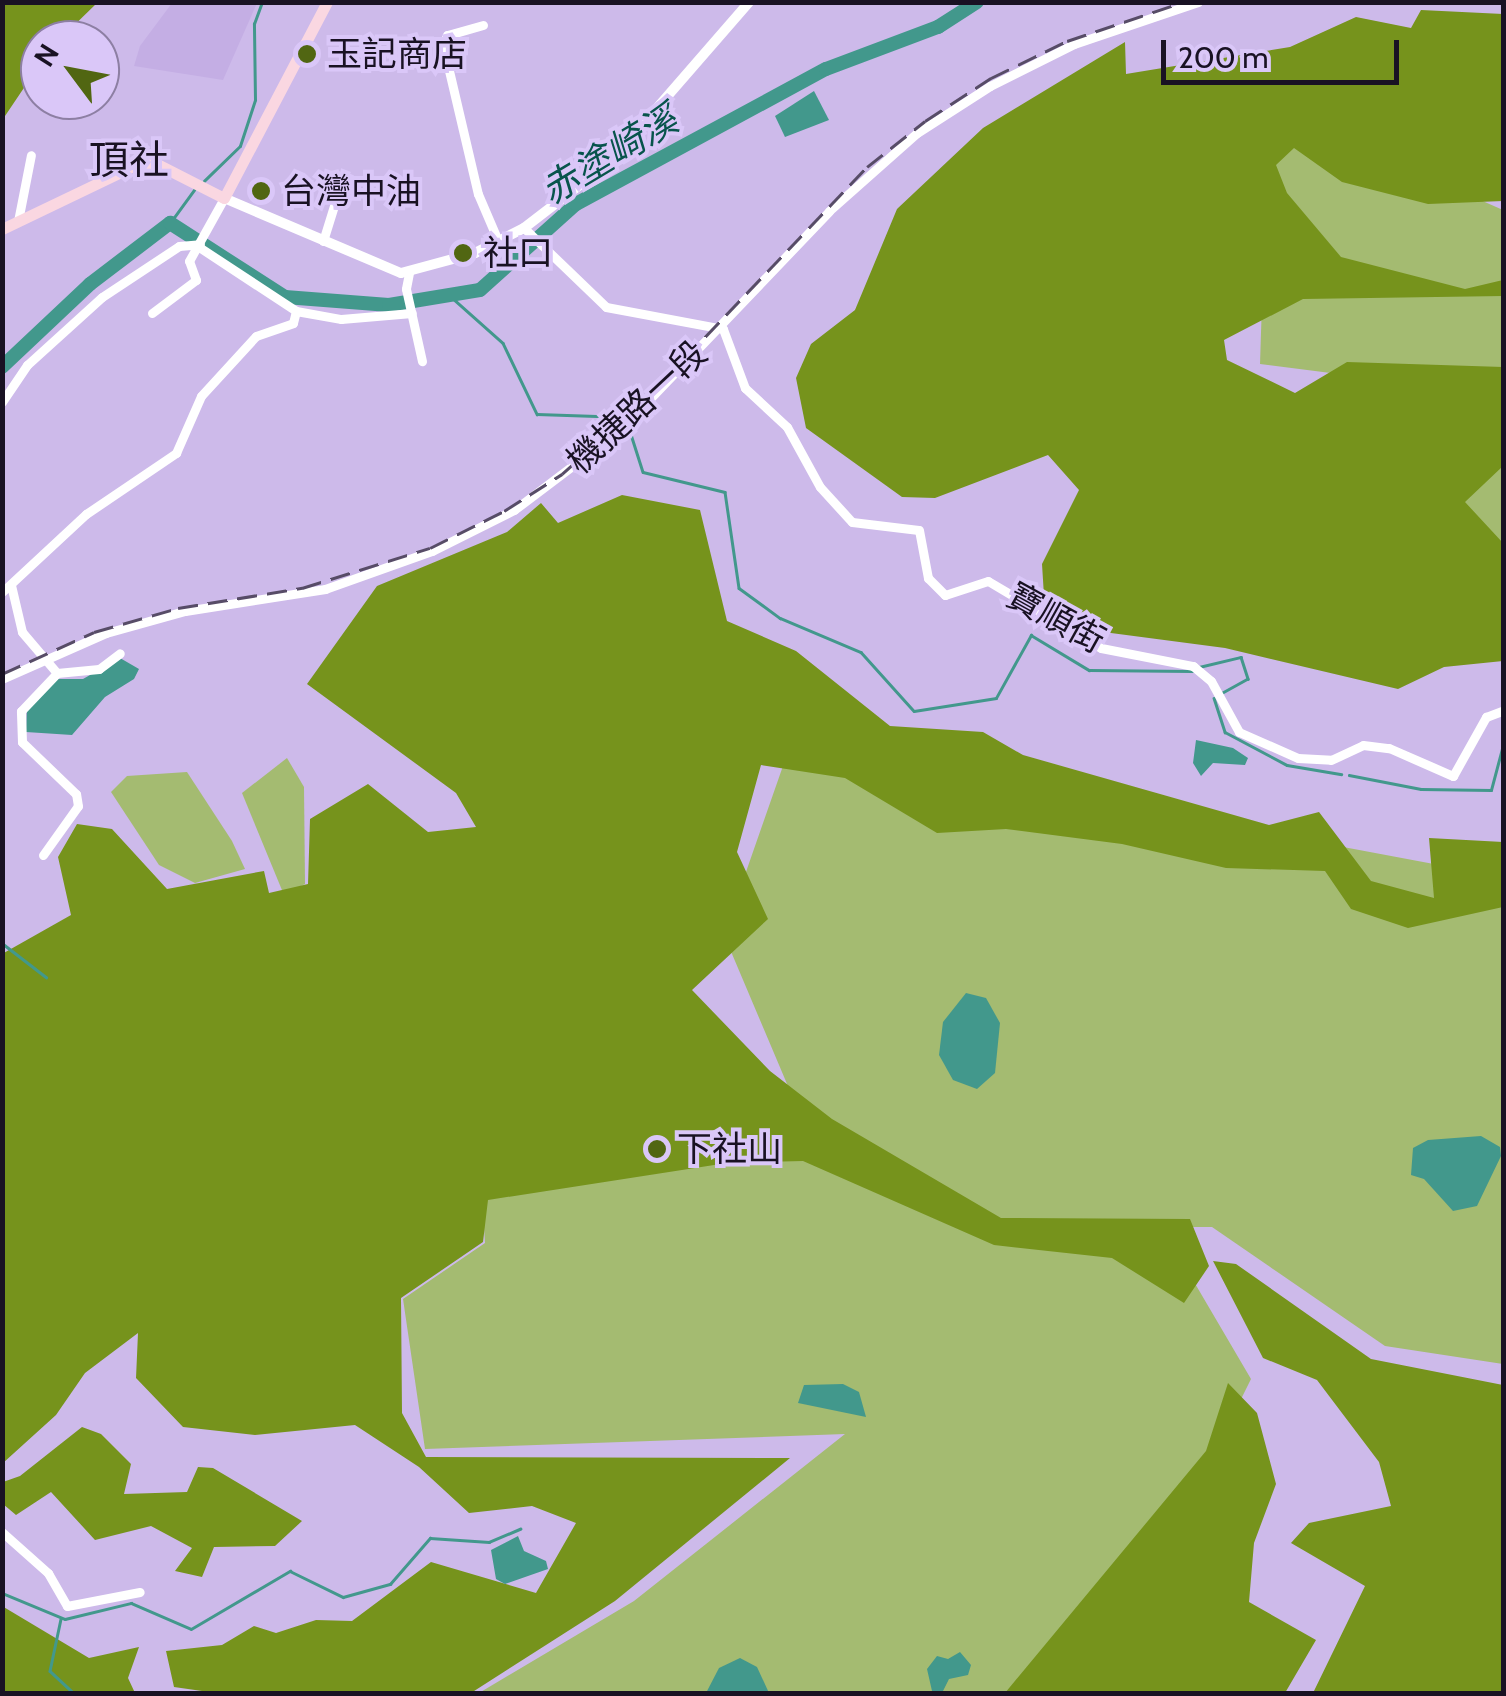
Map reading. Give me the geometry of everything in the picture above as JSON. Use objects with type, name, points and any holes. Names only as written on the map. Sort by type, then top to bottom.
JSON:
[{"type":"main road","points":[[2,229],[140,162],[224,198],[327,2]]},
{"type":"street","points":[[152,313],[196,280],[189,261],[224,198],[409,273],[527,230],[611,161],[749,2]]},
{"type":"street","name":"機捷路一段","points":[[2,678],[43,658],[169,615],[326,588],[432,552],[514,510],[627,422],[829,211],[917,133],[990,86],[1074,44],[1198,2]]},
{"type":"street","points":[[483,25],[448,35],[443,45],[478,194],[498,242]]},
{"type":"street","points":[[18,222],[32,155]]},
{"type":"street","points":[[323,241],[342,180]]},
{"type":"street","points":[[527,230],[606,306],[720,328]]},
{"type":"street","points":[[2,402],[27,364],[102,297],[178,246],[200,245],[296,311],[341,319],[411,311]]},
{"type":"street","points":[[409,273],[406,289],[422,362]]},
{"type":"street","points":[[57,674],[22,632],[7,588],[86,514],[176,453],[201,396],[256,336],[294,323],[296,311]]},
{"type":"street","name":"寶順街","points":[[720,328],[742,366],[746,388],[786,427],[804,466],[852,522],[918,530],[936,591],[945,596],[988,580],[1101,648],[1193,666],[1211,680],[1238,732],[1298,758],[1331,760],[1363,744],[1389,748],[1453,776],[1486,717],[1504,710]]},
{"type":"street","points":[[43,855],[78,806],[76,794],[22,742],[22,710],[57,674],[99,669],[120,653]]},
{"type":"street","points":[[2,1532],[48,1573],[67,1606],[140,1592]]},
{"type":"shaded area","points":[[172,3],[257,3],[223,80],[134,66],[140,46]]},
{"type":"shaded area","points":[[814,91],[829,120],[785,137],[775,116]]},
{"type":"shaded area","points":[[1330,134],[1503,210],[1503,395],[1260,364],[1267,146]]},
{"type":"shaded area","points":[[1503,459],[1503,561],[1450,510]]},
{"type":"shaded area","points":[[120,658],[139,669],[134,679],[105,697],[72,735],[26,732],[27,710],[58,679],[83,679]]},
{"type":"shaded area","points":[[1196,740],[1233,748],[1248,758],[1245,765],[1213,763],[1201,776],[1193,763]]},
{"type":"shaded area","points":[[791,743],[1503,877],[1503,1364],[1385,1346],[1212,1227],[1004,1227],[801,1117],[724,935]]},
{"type":"shaded area","points":[[287,758],[304,787],[305,884],[284,895],[242,793]]},
{"type":"shaded area","points":[[187,772],[232,841],[245,869],[195,883],[159,865],[111,792],[127,776]]},
{"type":"shaded area","points":[[966,993],[986,998],[1000,1023],[995,1073],[977,1089],[953,1080],[939,1055],[943,1022]]},
{"type":"shaded area","points":[[804,1134],[999,1235],[1180,1258],[1251,1379],[1197,1488],[1024,1693],[479,1693],[634,1601],[845,1434],[425,1449],[403,1299],[485,1243],[481,1181]]},
{"type":"shaded area","points":[[1481,1136],[1500,1147],[1501,1156],[1477,1206],[1453,1211],[1424,1179],[1411,1175],[1413,1148],[1428,1140]]},
{"type":"shaded area","points":[[843,1384],[859,1392],[866,1417],[798,1403],[804,1385]]},
{"type":"shaded area","points":[[518,1536],[524,1551],[546,1561],[548,1569],[505,1584],[496,1579],[491,1550]]},
{"type":"shaded area","points":[[960,1652],[971,1665],[968,1675],[949,1679],[942,1693],[932,1691],[927,1669],[937,1656],[948,1659]]},
{"type":"shaded area","points":[[740,1658],[757,1667],[769,1693],[706,1693],[719,1668]]},
{"type":"green space","points":[[3,2],[97,3],[80,20],[20,20],[20,94],[3,119]]},
{"type":"green space","points":[[1421,10],[1503,14],[1503,201],[1428,204],[1342,182],[1294,148],[1276,165],[1287,193],[1341,257],[1465,289],[1503,280],[1503,296],[1303,299],[1224,340],[1227,360],[1295,393],[1347,362],[1503,367],[1503,466],[1465,502],[1503,543],[1503,661],[1444,667],[1398,689],[1225,648],[1111,633],[1044,596],[1042,564],[1079,490],[1048,455],[935,498],[902,497],[806,428],[796,378],[811,344],[855,310],[897,209],[983,128],[1125,42],[1126,74],[1290,47],[1356,17],[1411,28]]},
{"type":"green space","points":[[622,495],[700,510],[727,621],[796,651],[890,726],[983,732],[1023,755],[1269,825],[1319,812],[1371,881],[1434,898],[1429,838],[1503,842],[1503,907],[1408,928],[1351,909],[1325,871],[1226,868],[1122,844],[1006,829],[937,833],[845,778],[761,765],[737,852],[768,919],[692,990],[770,1071],[832,1119],[1001,1218],[1190,1219],[1209,1266],[1184,1303],[1112,1258],[994,1245],[803,1161],[727,1163],[488,1200],[483,1242],[401,1298],[402,1413],[426,1457],[790,1458],[615,1601],[471,1693],[223,1694],[174,1687],[166,1651],[222,1645],[254,1626],[276,1633],[316,1620],[352,1621],[431,1562],[536,1593],[576,1523],[532,1506],[469,1513],[419,1467],[355,1425],[255,1435],[183,1427],[136,1378],[138,1333],[85,1373],[56,1415],[3,1463],[2,954],[71,915],[58,857],[77,824],[112,829],[167,889],[264,871],[269,893],[308,884],[310,819],[368,784],[428,832],[476,827],[456,793],[307,684],[377,586],[507,532],[541,503],[558,523]]},
{"type":"green space","points":[[1213,1261],[1236,1264],[1371,1359],[1503,1385],[1503,1693],[1313,1693],[1365,1586],[1291,1543],[1309,1523],[1391,1506],[1379,1462],[1317,1380],[1263,1358]]},
{"type":"green space","points":[[1228,1383],[1257,1413],[1276,1484],[1254,1543],[1249,1602],[1316,1640],[1285,1693],[1005,1693],[1206,1451]]},
{"type":"green space","points":[[82,1427],[101,1434],[131,1464],[124,1494],[187,1492],[198,1467],[213,1468],[302,1521],[275,1546],[214,1547],[202,1577],[175,1571],[192,1548],[151,1526],[95,1540],[51,1492],[16,1515],[3,1504],[3,1482],[20,1476]]},
{"type":"green space","points":[[2,1606],[89,1658],[139,1647],[128,1678],[135,1693],[3,1693]]},
{"type":"waterway","points":[[204,181],[240,146],[255,100],[254,24],[262,2]]},
{"type":"waterway","name":"赤塗崎溪","points":[[2,367],[90,284],[170,223],[285,297],[389,305],[480,290],[576,204],[826,69],[938,27],[977,2]]},
{"type":"waterway","points":[[170,223],[194,190]]},
{"type":"waterway","points":[[449,295],[503,343],[537,414],[626,417]]},
{"type":"waterway","points":[[628,425],[643,472],[725,492],[739,588],[780,618],[861,652],[914,711],[996,698],[1031,635],[1089,670],[1192,671]]},
{"type":"waterway","points":[[1199,667],[1241,657],[1248,679],[1221,694]]},
{"type":"waterway","points":[[1214,698],[1225,732],[1287,765],[1341,774]]},
{"type":"waterway","points":[[1349,775],[1421,789],[1491,790],[1504,741]]},
{"type":"waterway","points":[[2,943],[46,977]]},
{"type":"waterway","points":[[2,1593],[65,1619],[131,1603],[191,1629],[290,1571],[343,1597],[390,1584],[430,1538],[489,1542],[520,1529]]},
{"type":"waterway","points":[[61,1619],[50,1671],[75,1694]]},
{"type":"railway","points":[[2,674],[94,632],[178,608],[302,588],[430,548],[504,511],[562,474],[643,402],[867,167],[925,121],[991,78],[1067,41],[1183,2]]},
{"type":"place","name":"玉記商店","points":[[307,54]]},
{"type":"place","name":"台灣中油","points":[[261,191]]},
{"type":"place","name":"社口","points":[[463,253]]},
{"type":"place","name":"下社山","points":[[657,1149]]},
{"type":"district","name":"頂社","points":[[129,160]]}]
